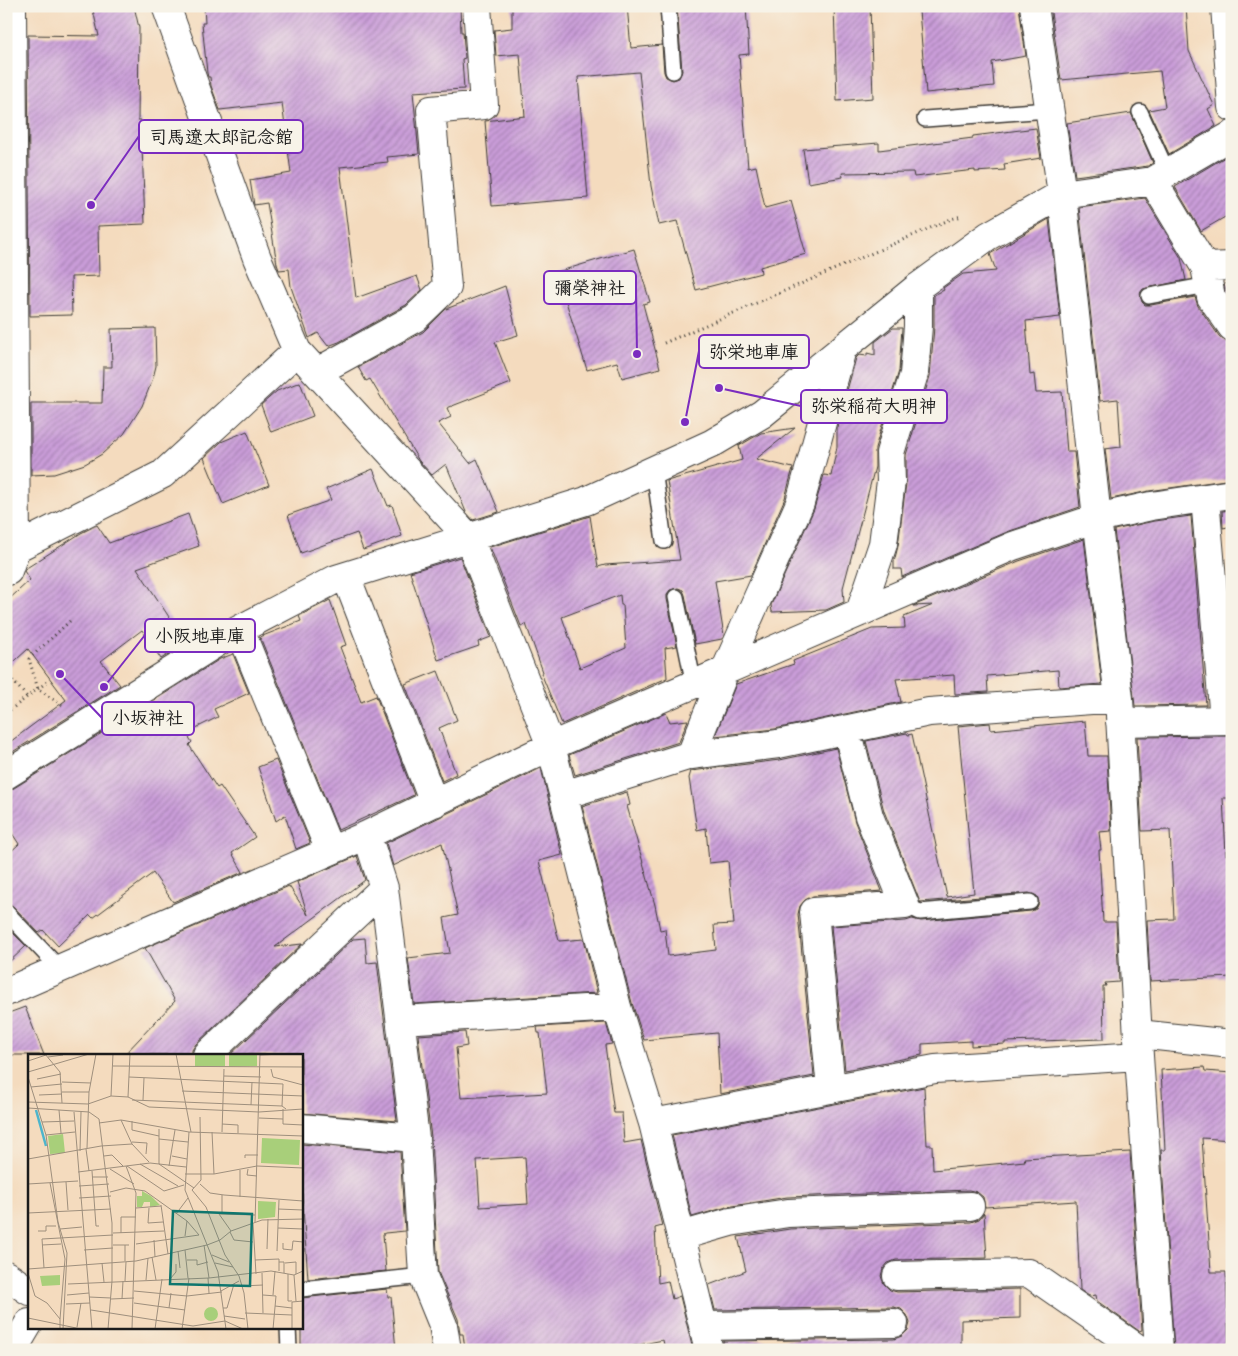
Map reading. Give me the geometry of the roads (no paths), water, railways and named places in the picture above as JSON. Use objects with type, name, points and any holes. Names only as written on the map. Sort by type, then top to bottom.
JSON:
[{"type":"street","points":[[12,6],[12,560],[163,474],[297,350]]},
{"type":"street","points":[[166,6],[257,258],[297,350],[468,538],[552,746],[618,1007],[653,1123],[706,1338],[894,1323]]},
{"type":"street","points":[[317,372],[416,318],[447,287],[431,110],[484,105],[477,6]]},
{"type":"street","points":[[1034,6],[1062,194],[1119,710],[1138,1045],[1159,1350]]},
{"type":"street","points":[[1225,6],[1232,107]]},
{"type":"street","points":[[6,775],[240,630],[336,579],[586,501],[711,444],[762,414],[918,287],[988,236],[1062,194],[1160,176],[1232,135]]},
{"type":"street","points":[[1160,176],[1207,276],[1211,297],[1232,327]]},
{"type":"street","points":[[1207,276],[1232,266]]},
{"type":"street","points":[[860,612],[882,544],[891,481],[890,453],[914,374],[918,326],[918,287]]},
{"type":"street","points":[[691,754],[800,503],[842,349]]},
{"type":"street","points":[[6,992],[367,835],[552,746],[1012,546],[1097,518],[1151,506],[1219,496],[1228,720],[1119,710],[929,712],[778,744],[691,754],[564,795]]},
{"type":"street","points":[[346,576],[434,803]]},
{"type":"street","points":[[240,630],[330,851]]},
{"type":"street","points":[[831,1089],[814,912],[904,905],[869,816],[847,729]]},
{"type":"street","points":[[367,835],[384,888],[401,1020],[415,1138],[423,1276],[443,1324],[447,1350]]},
{"type":"street","points":[[208,1054],[384,888]]},
{"type":"street","points":[[401,1020],[618,1007]]},
{"type":"street","points":[[653,1123],[935,1069],[1138,1045],[1232,1044]]},
{"type":"street","points":[[302,1128],[415,1138]]},
{"type":"street","points":[[681,1236],[730,1222],[788,1213],[970,1206]]},
{"type":"street","points":[[897,1276],[1028,1273],[1140,1350]]},
{"type":"street","points":[[6,1275],[28,1290]]},
{"type":"street","points":[[14,1350],[28,1325]]},
{"type":"lane","points":[[668,6],[673,71]]},
{"type":"lane","points":[[925,120],[1050,110]]},
{"type":"lane","points":[[1140,112],[1160,176]]},
{"type":"lane","points":[[1149,296],[1207,276]]},
{"type":"lane","points":[[654,470],[664,541]]},
{"type":"lane","points":[[676,597],[694,685]]},
{"type":"lane","points":[[904,905],[920,912],[1030,902]]},
{"type":"lane","points":[[6,912],[59,968]]},
{"type":"lane","points":[[302,1289],[423,1276]]},
{"type":"lane","points":[[288,1328],[290,1350]]},
{"type":"place","name":"司馬遼太郎記念館","points":[[91,205]]},
{"type":"place","name":"彌榮神社","points":[[637,354]]},
{"type":"place","name":"弥栄稲荷大明神","points":[[719,388]]},
{"type":"place","name":"弥栄地車庫","points":[[685,422]]},
{"type":"place","name":"小坂神社","points":[[60,674]]},
{"type":"place","name":"小阪地車庫","points":[[104,687]]}]
